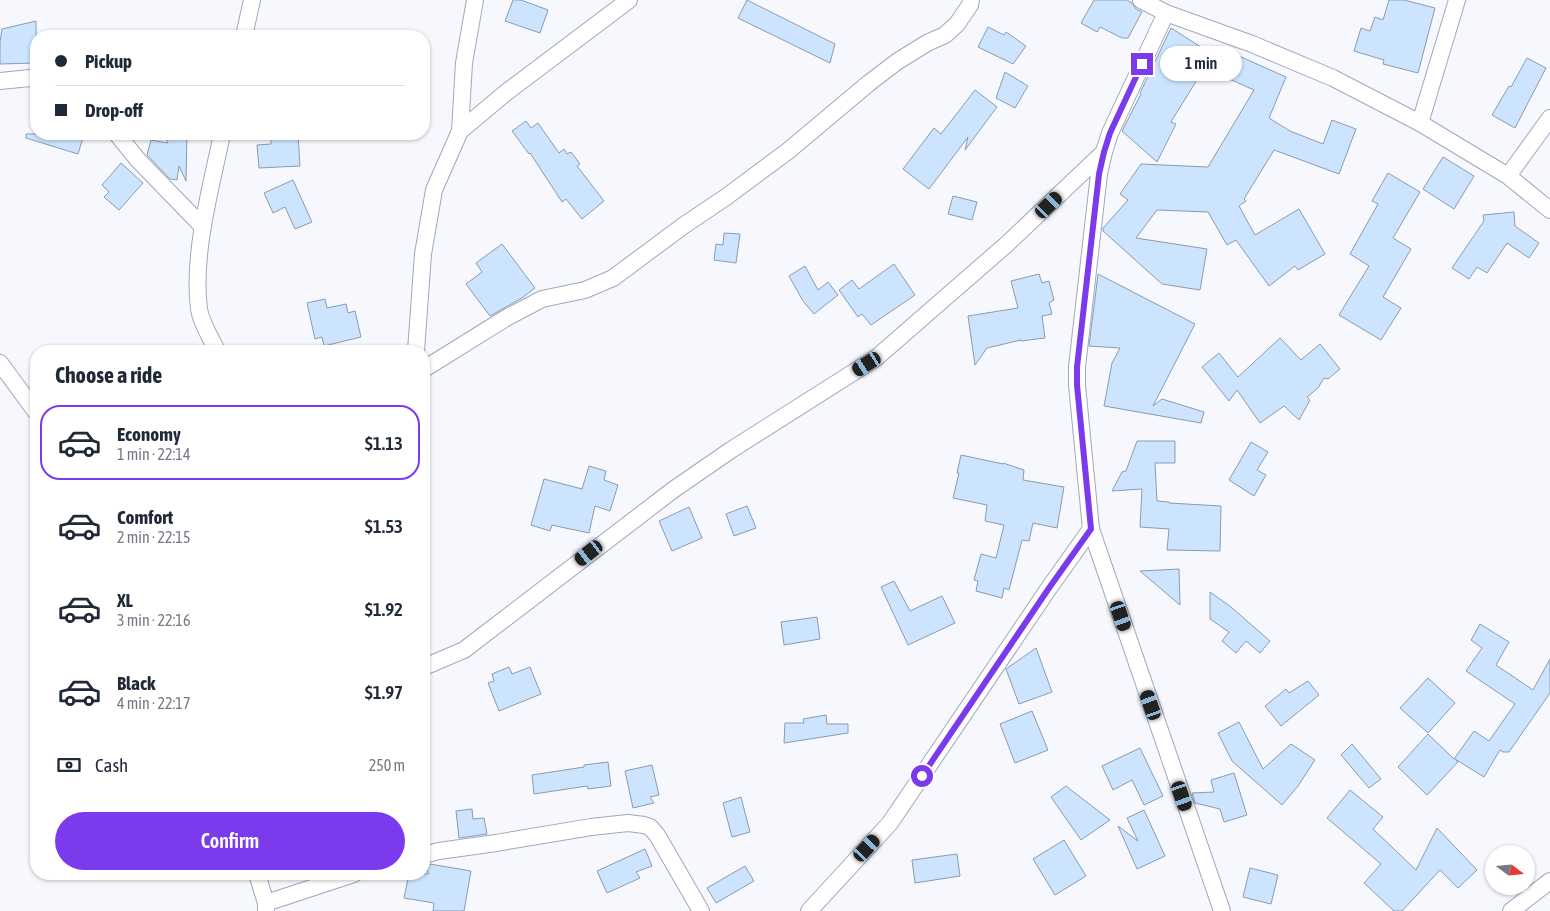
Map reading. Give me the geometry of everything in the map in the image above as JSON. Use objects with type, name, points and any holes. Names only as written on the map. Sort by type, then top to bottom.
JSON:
[{"type":"street","points":[[245,30],[252,0]]},
{"type":"street","points":[[416,345],[422,254],[434,190],[460,131],[464,64],[476,0]]},
{"type":"street","points":[[460,131],[508,91],[629,0]]},
{"type":"street","points":[[430,366],[506,318],[542,299],[585,290],[613,278],[682,226],[726,197],[788,151],[898,61],[927,43],[945,35],[957,24],[970,5],[971,0]]},
{"type":"street","points":[[1420,123],[1457,0]]},
{"type":"street","points":[[1145,1],[1166,13],[1252,44],[1333,78],[1420,123],[1508,176],[1550,210]]},
{"type":"street","points":[[1166,13],[1110,133],[1104,152],[1099,174],[1077,367],[1077,385],[1091,529],[1222,911]]},
{"type":"street","points":[[0,81],[30,78]]},
{"type":"street","points":[[1508,176],[1550,118]]},
{"type":"street","points":[[122,140],[138,160],[203,227]]},
{"type":"street","points":[[214,345],[199,310],[198,272],[203,227],[221,140]]},
{"type":"street","points":[[430,664],[464,650],[673,490],[731,450],[876,358],[1007,244],[1104,152]]},
{"type":"street","points":[[0,364],[30,404]]},
{"type":"street","points":[[809,911],[890,823],[1091,529]]},
{"type":"street","points":[[430,853],[628,822],[644,825],[650,827],[657,835],[701,911]]},
{"type":"street","points":[[259,880],[266,907],[338,880]]},
{"type":"street","points":[[1511,911],[1550,881]]},
{"type":"building","points":[[513,0],[521,0],[548,10],[540,33],[505,21]]},
{"type":"building","points":[[747,0],[835,44],[830,63],[738,18]]},
{"type":"building","points":[[1094,0],[1127,0],[1142,12],[1128,38],[1122,38],[1100,27],[1097,32],[1081,23]]},
{"type":"building","points":[[1389,0],[1404,0],[1435,8],[1418,73],[1383,64],[1384,60],[1354,51],[1361,28],[1370,31],[1375,17],[1383,20]]},
{"type":"building","points":[[36,21],[36,30],[30,30],[30,63],[0,64],[2,29]]},
{"type":"building","points":[[988,27],[1004,35],[1006,32],[1026,46],[1013,64],[978,47]]},
{"type":"building","points":[[1171,28],[1234,68],[1239,56],[1286,77],[1269,118],[1290,131],[1323,144],[1332,120],[1356,129],[1339,174],[1274,150],[1244,199],[1246,201],[1239,206],[1255,235],[1299,209],[1325,254],[1298,270],[1295,266],[1269,286],[1236,240],[1227,245],[1208,212],[1157,210],[1136,238],[1207,249],[1200,290],[1162,284],[1103,231],[1103,228],[1128,200],[1120,194],[1141,164],[1208,167],[1254,90],[1209,70],[1207,73],[1203,70],[1171,122],[1176,124],[1157,162],[1122,131]]},
{"type":"building","points":[[1527,58],[1546,68],[1515,128],[1492,115],[1509,86],[1511,87]]},
{"type":"building","points":[[1005,72],[1028,86],[1015,108],[996,98]]},
{"type":"building","points":[[975,90],[997,107],[965,150],[968,137],[929,189],[903,169],[934,128],[941,134]]},
{"type":"building","points":[[526,121],[531,128],[538,123],[559,153],[564,149],[567,154],[571,152],[580,164],[577,166],[604,201],[582,219],[566,199],[562,202],[530,153],[512,131]]},
{"type":"building","points":[[26,134],[30,134],[30,139],[26,138]]},
{"type":"building","points":[[32,140],[82,140],[78,154]]},
{"type":"building","points":[[151,140],[168,143],[167,140],[187,140],[186,181],[179,166],[177,180],[170,179],[147,155]]},
{"type":"building","points":[[271,140],[298,140],[300,166],[259,168],[257,145],[271,144]]},
{"type":"building","points":[[1443,157],[1474,176],[1454,209],[1423,189]]},
{"type":"building","points":[[121,163],[143,183],[119,210],[104,197],[109,192],[102,185]]},
{"type":"building","points":[[1388,173],[1420,192],[1393,238],[1411,249],[1383,297],[1401,308],[1381,340],[1339,315],[1369,266],[1350,254],[1378,204],[1372,201]]},
{"type":"building","points":[[293,180],[312,222],[295,229],[285,207],[273,213],[264,193]]},
{"type":"building","points":[[953,196],[977,202],[972,220],[948,214]]},
{"type":"building","points":[[1514,212],[1515,226],[1539,243],[1529,258],[1507,243],[1487,273],[1477,267],[1469,279],[1452,268],[1484,221],[1483,215]]},
{"type":"building","points":[[724,233],[740,234],[736,263],[714,260],[716,244],[723,245]]},
{"type":"building","points":[[502,244],[535,288],[522,298],[490,316],[466,284],[482,272],[476,263]]},
{"type":"building","points":[[894,264],[915,295],[871,325],[862,314],[858,317],[839,290],[852,280],[859,289]]},
{"type":"building","points":[[805,266],[818,290],[828,282],[838,295],[814,314],[803,301],[789,276]]},
{"type":"building","points":[[1039,274],[1042,283],[1049,281],[1054,300],[1049,303],[1052,314],[1042,316],[1045,338],[1021,340],[987,348],[975,365],[968,316],[1018,308],[1011,281]]},
{"type":"building","points":[[1098,274],[1195,324],[1153,406],[1162,399],[1204,412],[1201,423],[1104,406],[1112,363],[1120,348],[1089,346]]},
{"type":"building","points":[[325,299],[327,308],[346,304],[348,313],[355,311],[361,337],[324,345],[322,337],[315,339],[307,303]]},
{"type":"building","points":[[1280,338],[1301,360],[1320,344],[1340,369],[1328,379],[1324,378],[1318,388],[1307,397],[1310,400],[1299,420],[1284,406],[1260,423],[1237,390],[1229,401],[1202,367],[1219,353],[1238,377]]},
{"type":"building","points":[[1137,441],[1175,441],[1175,463],[1155,463],[1157,501],[1221,506],[1220,551],[1167,550],[1169,529],[1140,527],[1142,489],[1112,491],[1122,472],[1126,471]]},
{"type":"building","points":[[1251,442],[1268,452],[1257,470],[1266,475],[1254,496],[1229,480]]},
{"type":"building","points":[[961,455],[1003,463],[1024,470],[1023,480],[1064,487],[1057,528],[1033,523],[1029,541],[1022,540],[1009,590],[1004,588],[1002,598],[976,591],[978,581],[974,580],[981,554],[996,558],[1004,525],[985,521],[987,505],[953,498]]},
{"type":"building","points":[[589,466],[606,471],[604,480],[618,485],[610,511],[595,506],[589,533],[552,525],[550,531],[531,525],[544,479],[582,489]]},
{"type":"building","points":[[747,506],[756,528],[734,536],[726,514]]},
{"type":"building","points":[[689,507],[702,538],[672,551],[659,521]]},
{"type":"building","points":[[1179,569],[1180,605],[1140,571]]},
{"type":"building","points":[[894,581],[910,611],[942,596],[955,623],[908,645],[881,587]]},
{"type":"building","points":[[1210,592],[1231,607],[1270,641],[1260,653],[1246,641],[1236,653],[1222,641],[1229,632],[1210,619]]},
{"type":"building","points":[[817,617],[820,639],[784,645],[781,622]]},
{"type":"building","points":[[1480,624],[1509,642],[1496,665],[1533,690],[1550,659],[1550,693],[1509,752],[1500,750],[1484,777],[1455,759],[1458,762],[1427,795],[1398,767],[1428,734],[1454,759],[1474,731],[1489,741],[1515,704],[1466,671],[1482,648],[1471,640]]},
{"type":"building","points":[[1036,648],[1052,692],[1019,704],[1006,669]]},
{"type":"building","points":[[509,667],[512,674],[530,667],[541,694],[499,711],[488,683],[494,681],[492,674]]},
{"type":"building","points":[[1428,678],[1455,703],[1428,733],[1400,708]]},
{"type":"building","points":[[1308,681],[1319,695],[1281,726],[1265,706],[1286,689],[1289,693]]},
{"type":"building","points":[[1032,711],[1048,750],[1015,763],[1000,724]]},
{"type":"building","points":[[826,715],[827,724],[848,724],[848,733],[784,743],[785,723],[804,723],[803,719]]},
{"type":"building","points":[[1239,722],[1263,769],[1291,744],[1315,760],[1298,786],[1282,805],[1232,761],[1218,733]]},
{"type":"building","points":[[1352,744],[1381,779],[1369,788],[1341,755]]},
{"type":"building","points":[[1140,748],[1163,796],[1144,805],[1132,780],[1113,790],[1102,766]]},
{"type":"building","points":[[608,762],[611,786],[588,789],[587,786],[534,794],[532,775]]},
{"type":"building","points":[[652,765],[659,795],[650,797],[654,803],[633,808],[625,771]]},
{"type":"building","points":[[1234,773],[1247,815],[1224,822],[1220,809],[1195,803],[1192,793],[1214,792],[1211,780]]},
{"type":"building","points":[[1066,786],[1110,820],[1081,840],[1051,797]]},
{"type":"building","points":[[1350,790],[1383,817],[1373,829],[1416,870],[1437,828],[1477,870],[1458,888],[1440,870],[1402,911],[1394,911],[1364,883],[1381,864],[1327,818]]},
{"type":"building","points":[[741,797],[750,832],[732,837],[723,803]]},
{"type":"building","points":[[472,809],[473,819],[484,818],[487,834],[459,838],[456,811]]},
{"type":"building","points":[[1144,810],[1165,856],[1137,869],[1118,826],[1138,841],[1127,818]]},
{"type":"building","points":[[1064,840],[1086,876],[1055,895],[1033,859]]},
{"type":"building","points":[[645,849],[652,866],[636,872],[640,878],[607,893],[597,871]]},
{"type":"building","points":[[957,854],[960,876],[915,883],[912,860]]},
{"type":"building","points":[[430,864],[471,871],[464,911],[433,911],[434,903],[404,898],[408,880],[430,880]]},
{"type":"building","points":[[745,866],[754,881],[716,903],[707,888]]},
{"type":"building","points":[[1250,868],[1278,875],[1271,904],[1243,897]]},
{"type":"route","points":[[922,776],[1091,529],[1077,385],[1077,367],[1099,174],[1110,133],[1142,64]]}]
